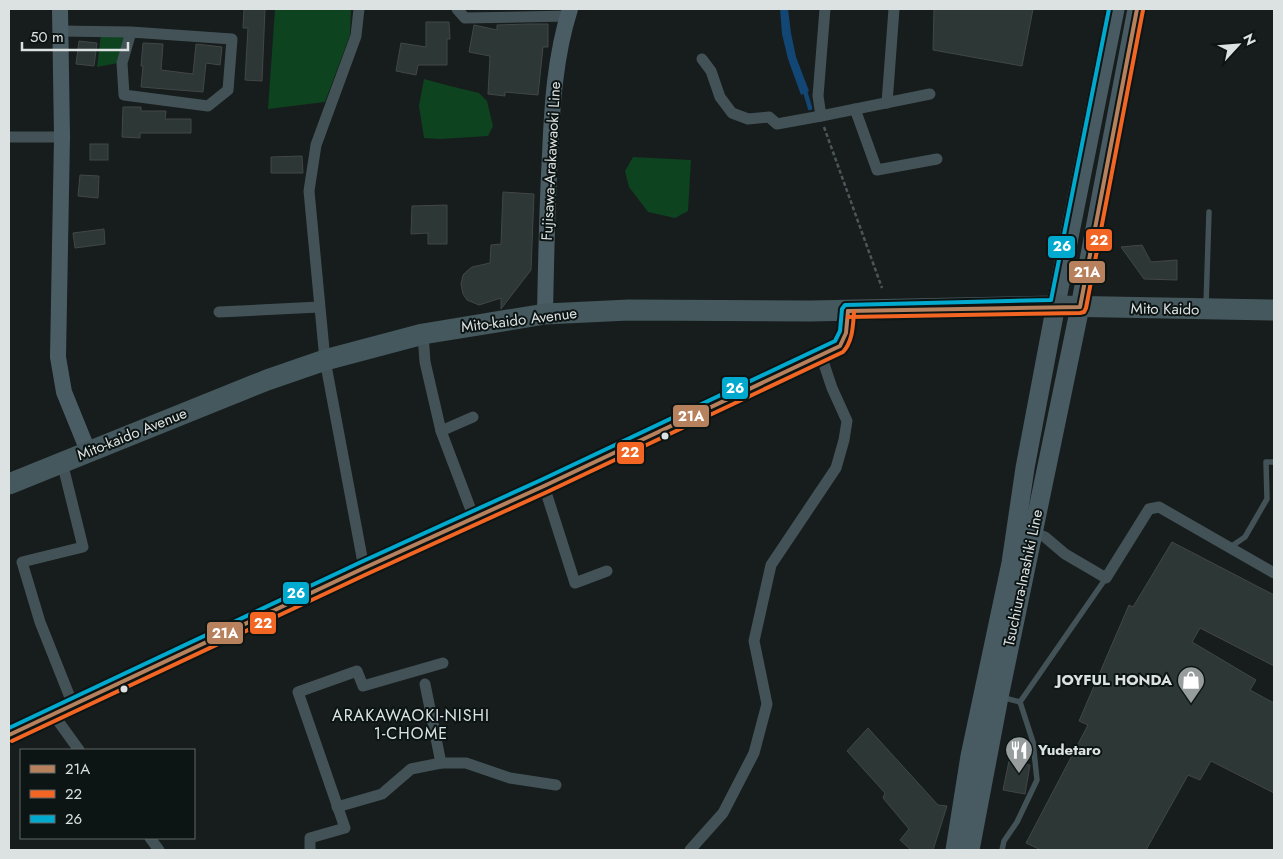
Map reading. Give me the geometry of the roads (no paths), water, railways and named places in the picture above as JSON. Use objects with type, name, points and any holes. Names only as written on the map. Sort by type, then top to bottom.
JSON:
[{"type":"highway","name":"Mito Kaido","points":[[1056,306],[1274,310]]},
{"type":"highway","name":"Mito-kaido Avenue","points":[[9,484],[267,380],[325,360],[423,334],[545,314],[637,310],[848,311],[1056,306]]},
{"type":"main road","name":"Tsuchiura-Inashiki Line","points":[[955,850],[970,756],[1011,563],[1025,468],[1115,9]]},
{"type":"main road","name":"Tsuchiura-Inashiki Line","points":[[970,850],[999,697],[1080,307],[1137,9]]},
{"type":"street","points":[[60,9],[62,138],[58,357],[64,392],[88,452]]},
{"type":"street","points":[[359,9],[356,36],[316,145],[309,190],[325,360],[364,568]]},
{"type":"street","points":[[457,9],[465,18],[569,12]]},
{"type":"street","points":[[820,116],[818,96],[826,9]]},
{"type":"street","points":[[887,103],[894,9]]},
{"type":"street","name":"Fujisawa-Arakawaoki Line","points":[[545,314],[551,130],[556,76],[569,12]]},
{"type":"street","points":[[60,31],[131,32],[232,39],[228,90],[208,106],[124,95],[122,63],[131,32]]},
{"type":"street","points":[[702,59],[711,71],[720,97],[732,113],[748,119],[769,117],[777,124],[930,94]]},
{"type":"street","points":[[855,109],[877,170],[937,159]]},
{"type":"street","points":[[9,137],[62,138]]},
{"type":"street","points":[[219,312],[319,307]]},
{"type":"street","points":[[9,735],[840,346],[846,333],[848,311]]},
{"type":"street","points":[[423,334],[425,362],[440,431],[474,518]]},
{"type":"street","points":[[690,850],[723,813],[754,753],[767,704],[754,641],[771,565],[836,468],[844,440],[847,421],[832,388],[821,355]]},
{"type":"street","points":[[440,431],[473,417]]},
{"type":"street","points":[[62,462],[83,547],[22,562],[40,622],[73,705]]},
{"type":"street","points":[[544,486],[575,583],[607,571]]},
{"type":"street","points":[[1033,532],[1045,537],[1065,554],[1106,578],[1149,509],[1159,508],[1274,573]]},
{"type":"street","points":[[310,850],[310,838],[345,828],[298,692],[356,671],[363,686],[443,663]]},
{"type":"street","points":[[425,684],[440,763]]},
{"type":"street","points":[[53,714],[78,749]]},
{"type":"street","points":[[338,806],[382,794],[411,769],[440,763],[466,763],[510,778],[556,785]]},
{"type":"street","points":[[151,839],[159,850]]},
{"type":"lane","points":[[1206,310],[1209,212]]},
{"type":"lane","points":[[1229,548],[1245,537],[1266,499],[1266,462],[1274,462]]},
{"type":"lane","points":[[1020,702],[1106,578]]},
{"type":"lane","points":[[999,697],[1020,702]]},
{"type":"lane","points":[[1002,850],[1004,841],[1017,822],[1037,780],[1033,742],[1020,702]]},
{"type":"water","points":[[780,9],[788,9],[796,57],[809,91],[801,95],[788,59],[782,34]]},
{"type":"waterway","points":[[804,88],[810,108]]},
{"type":"place","name":"JOYFUL HONDA","points":[[1191,704]]},
{"type":"place","name":"Yudetaro","points":[[1019,774]]},
{"type":"district","name":"ARAKAWAOKI-NISHI 1-CHOME","points":[[411,724]]}]
